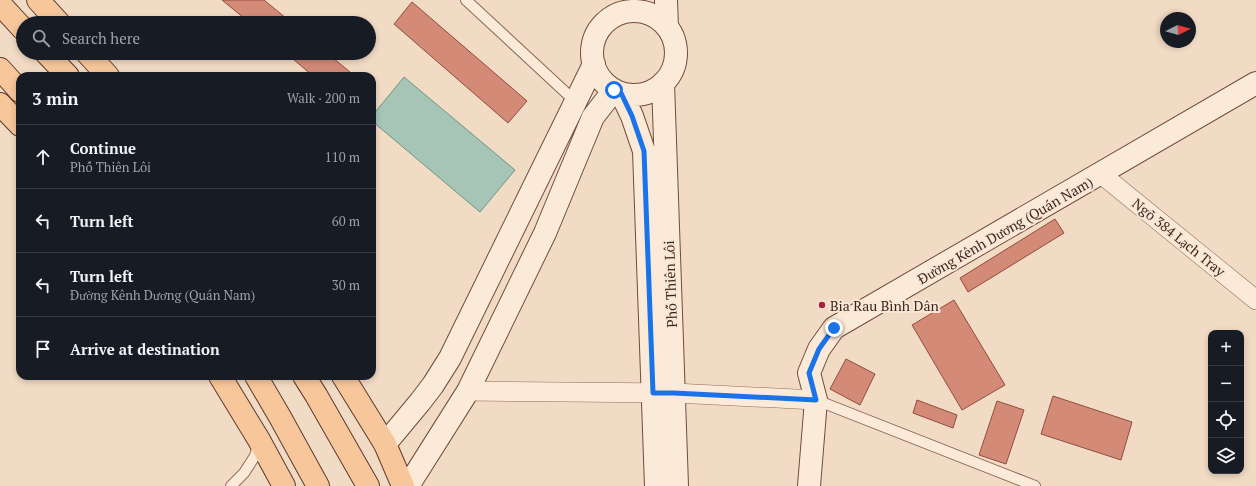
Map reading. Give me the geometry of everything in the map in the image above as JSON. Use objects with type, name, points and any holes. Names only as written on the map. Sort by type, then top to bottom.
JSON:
[{"type":"main road","points":[[38,0],[53,16]]},
{"type":"main road","points":[[0,4],[16,21]]},
{"type":"main road","points":[[53,60],[64,72]]},
{"type":"main road","points":[[93,60],[104,72]]},
{"type":"main road","points":[[0,69],[16,87]]},
{"type":"main road","points":[[0,104],[16,121]]},
{"type":"main road","points":[[222,380],[259,440],[284,486]]},
{"type":"main road","points":[[258,380],[318,486]]},
{"type":"main road","points":[[307,380],[368,486]]},
{"type":"main road","points":[[345,380],[385,444],[403,486]]},
{"type":"main road","points":[[259,440],[280,417]]},
{"type":"street","points":[[666,0],[667,27]]},
{"type":"street","points":[[618,8],[652,15],[667,27],[673,38],[676,50],[675,62],[671,73],[663,83],[654,90],[643,94],[632,95],[618,92],[605,84],[598,75],[594,64],[592,50],[595,36],[603,24],[618,8]]},
{"type":"street","points":[[385,444],[425,396],[450,358],[594,64]]},
{"type":"street","name":"Phố Thiên Lôi","points":[[656,486],[663,393],[665,154],[663,83]]},
{"type":"street","name":"Đường Kênh Dương (Quán Nam)","points":[[809,486],[816,400],[809,373],[819,349],[834,328],[1256,83]]},
{"type":"street","points":[[408,486],[468,390],[545,233],[593,117],[618,92]]},
{"type":"street","name":"Phố Thiên Lôi","points":[[618,92],[632,116],[644,151],[663,393],[677,486]]},
{"type":"street","points":[[644,151],[648,143],[654,142],[660,143],[665,154]]},
{"type":"street","name":"Ngõ 384 Lạch Tray","points":[[1101,174],[1256,300]]},
{"type":"street","points":[[468,390],[663,393],[816,400]]},
{"type":"lane","points":[[466,0],[576,102]]},
{"type":"lane","points":[[816,400],[1035,486]]},
{"type":"lane","points":[[236,484],[255,456],[259,440]]},
{"type":"shaded area","points":[[404,77],[515,170],[480,212],[376,124],[376,111]]},
{"type":"building","points":[[222,0],[264,0],[283,16],[241,16]]},
{"type":"building","points":[[412,2],[527,101],[508,123],[394,24]]},
{"type":"building","points":[[294,60],[335,60],[350,72],[308,72]]},
{"type":"building","points":[[1055,219],[1064,233],[968,292],[960,278]]},
{"type":"building","points":[[954,300],[1005,385],[962,410],[912,325]]},
{"type":"building","points":[[846,359],[875,374],[860,405],[830,389]]},
{"type":"building","points":[[1053,396],[1132,422],[1121,460],[1041,434]]},
{"type":"building","points":[[917,400],[957,415],[953,428],[913,413]]},
{"type":"building","points":[[997,401],[1024,410],[1006,464],[979,455]]},
{"type":"place","name":"Bia Rau Bình Dân","points":[[822,305]]},
{"type":"route","points":[[614,90],[621,93],[632,116],[644,151],[653,393],[816,400],[809,373],[819,349],[834,328]]}]
